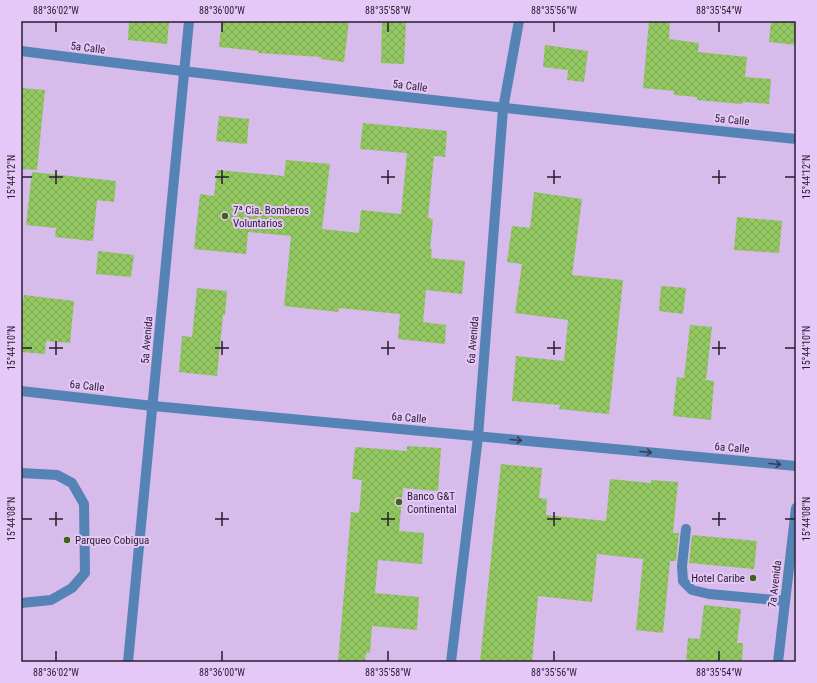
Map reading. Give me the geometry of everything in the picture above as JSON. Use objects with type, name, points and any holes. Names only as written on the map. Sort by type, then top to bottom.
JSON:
[{"type":"street","name":"5a Avenida","points":[[128,662],[189,21]]},
{"type":"street","name":"6a Avenida","points":[[451,662],[478,437],[504,109],[518,21]]},
{"type":"street","name":"5a Calle","points":[[21,51],[183,72],[504,109],[796,139]]},
{"type":"street","name":"6a Calle","points":[[21,391],[153,406],[796,466]]},
{"type":"street","points":[[21,473],[57,475],[72,483],[84,504],[85,573],[72,588],[51,600],[21,603]]},
{"type":"street","name":"7a Avenida","points":[[778,662],[796,508]]},
{"type":"street","points":[[686,529],[682,566],[683,581],[692,590],[709,594],[785,601]]},
{"type":"building","points":[[129,21],[169,22],[167,44],[128,40]]},
{"type":"building","points":[[222,21],[349,21],[344,62],[321,59],[322,57],[258,53],[258,51],[219,47]]},
{"type":"building","points":[[382,21],[406,21],[404,64],[381,63]]},
{"type":"building","points":[[649,21],[670,21],[669,39],[699,43],[698,52],[747,57],[745,77],[771,79],[769,104],[743,102],[742,104],[697,100],[697,97],[674,95],[674,91],[643,88]]},
{"type":"building","points":[[771,21],[796,21],[796,45],[769,42]]},
{"type":"building","points":[[545,45],[588,51],[584,82],[567,80],[568,70],[543,67]]},
{"type":"building","points":[[21,88],[45,90],[37,170],[21,169]]},
{"type":"building","points":[[219,116],[249,119],[247,144],[216,141]]},
{"type":"building","points":[[363,123],[447,131],[445,157],[434,156],[428,218],[433,219],[430,249],[432,249],[431,258],[465,261],[462,294],[426,290],[423,322],[446,325],[445,344],[398,339],[400,314],[339,308],[338,312],[284,306],[291,236],[248,232],[246,254],[194,249],[200,194],[214,196],[217,170],[284,176],[286,160],[330,164],[322,229],[359,233],[361,210],[401,214],[407,153],[360,149]]},
{"type":"building","points":[[32,172],[116,181],[114,202],[97,200],[93,241],[55,237],[56,228],[26,225]]},
{"type":"building","points":[[534,192],[582,199],[572,275],[623,280],[609,414],[559,409],[560,405],[512,401],[516,356],[564,361],[568,320],[515,313],[522,264],[507,262],[512,226],[530,228]]},
{"type":"building","points":[[737,217],[782,221],[779,253],[734,250]]},
{"type":"building","points":[[98,251],[134,255],[131,277],[96,274]]},
{"type":"building","points":[[661,286],[686,288],[683,314],[659,311]]},
{"type":"building","points":[[197,288],[227,291],[217,376],[179,372],[182,336],[192,337]]},
{"type":"building","points":[[24,295],[74,301],[70,343],[46,341],[45,354],[21,352],[21,315]]},
{"type":"building","points":[[690,325],[712,327],[706,380],[714,381],[711,420],[673,416],[677,377],[684,378]]},
{"type":"building","points":[[407,446],[441,448],[438,491],[403,488],[399,531],[424,533],[422,564],[378,560],[375,593],[419,597],[417,630],[372,626],[370,653],[366,653],[365,662],[338,662],[351,512],[359,513],[362,480],[352,479],[355,447],[407,451]]},
{"type":"building","points":[[501,464],[542,468],[539,498],[547,499],[546,515],[606,521],[610,479],[651,483],[651,480],[678,482],[673,533],[679,533],[676,561],[670,561],[663,633],[636,630],[643,559],[597,554],[592,602],[538,596],[532,662],[480,662]]},
{"type":"building","points":[[692,535],[757,541],[754,569],[689,563]]},
{"type":"building","points":[[704,605],[741,609],[737,643],[743,643],[742,662],[686,662],[688,638],[700,639]]},
{"type":"place","name":"7ª Cia. Bomberos Voluntarios","points":[[225,216]]},
{"type":"place","name":"Banco G&T Continental","points":[[399,502]]},
{"type":"place","name":"Parqueo Cobigua","points":[[67,540]]},
{"type":"place","name":"Hotel Caribe","points":[[753,578]]}]
